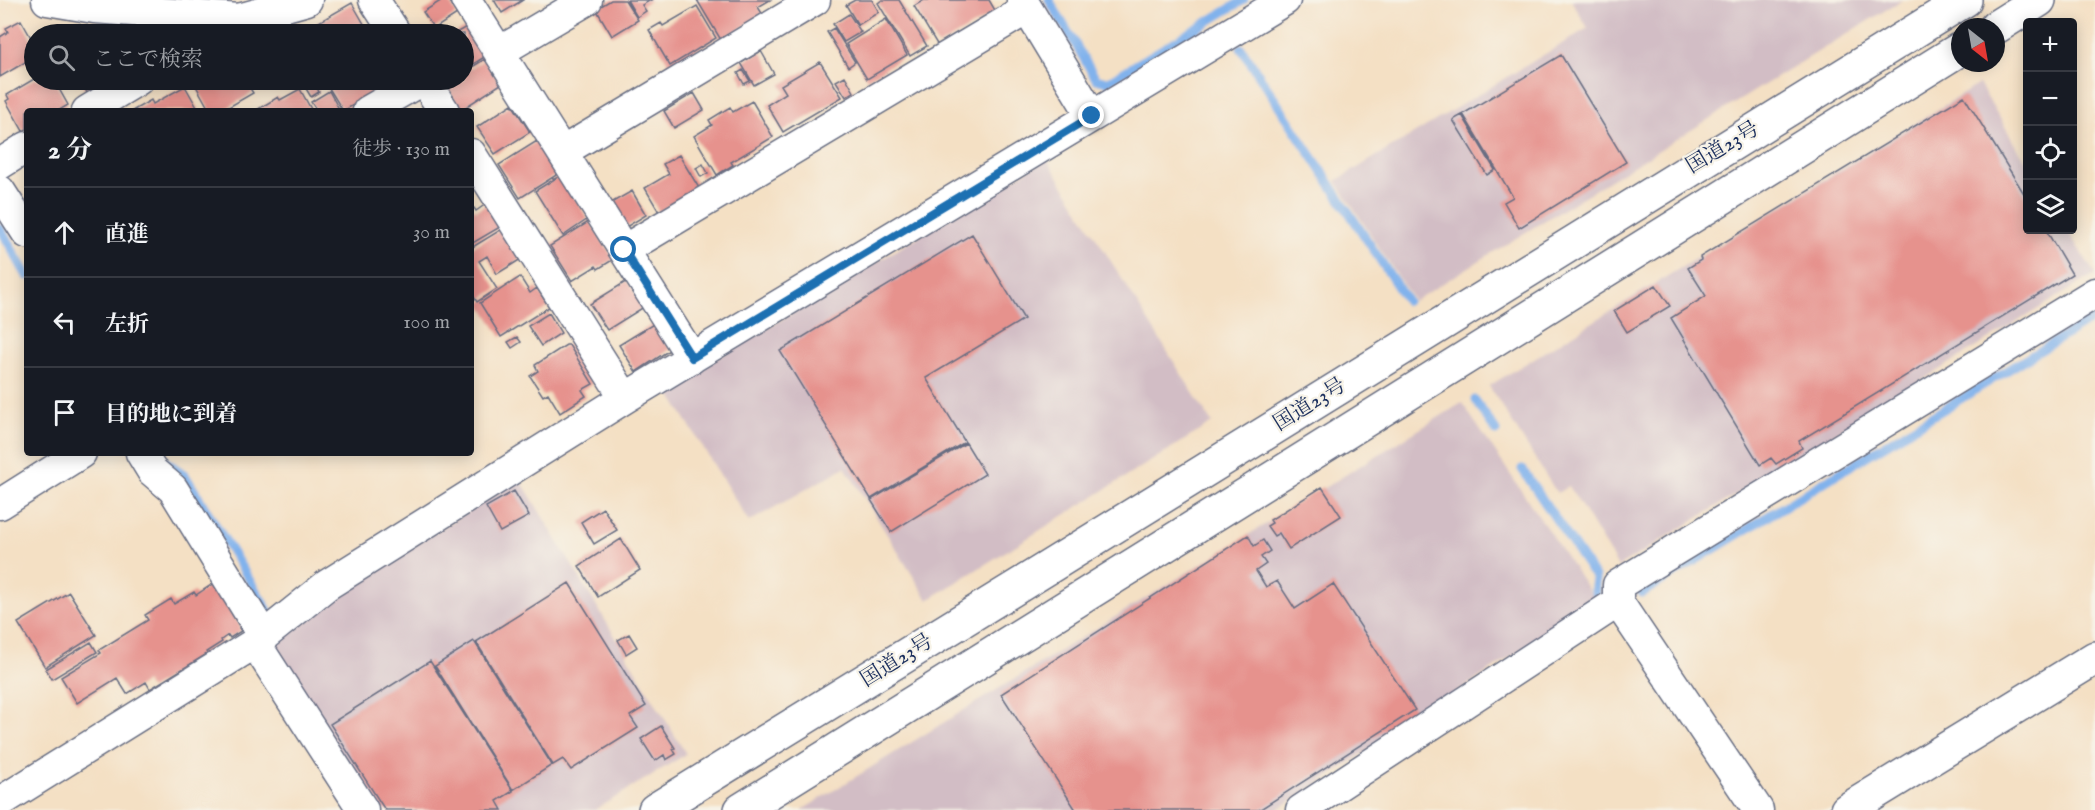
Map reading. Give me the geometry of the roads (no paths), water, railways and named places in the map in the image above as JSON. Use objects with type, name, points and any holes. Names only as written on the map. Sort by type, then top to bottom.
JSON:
[{"type":"main road","name":"国道23号","points":[[655,810],[1662,185],[1965,0]]},
{"type":"main road","points":[[2005,21],[2039,0]]},
{"type":"main road","name":"国道23号","points":[[741,810],[1951,55]]},
{"type":"main road","points":[[1847,810],[2095,658]]},
{"type":"street","points":[[47,0],[94,8],[238,19]]},
{"type":"street","points":[[229,24],[238,19],[307,0]]},
{"type":"street","points":[[374,0],[390,24]]},
{"type":"street","points":[[466,0],[692,358]]},
{"type":"street","points":[[499,52],[587,0]]},
{"type":"street","points":[[562,152],[816,0]]},
{"type":"street","points":[[0,802],[259,639],[327,585],[625,398],[1285,0]]},
{"type":"street","points":[[624,250],[1024,4],[1092,116]]},
{"type":"street","points":[[92,108],[122,90]]},
{"type":"street","points":[[373,108],[405,90]]},
{"type":"street","points":[[430,90],[442,108]]},
{"type":"street","points":[[0,164],[24,149]]},
{"type":"street","points":[[474,159],[625,398]]},
{"type":"street","points":[[0,191],[24,228]]},
{"type":"street","points":[[1758,810],[1618,602],[1618,585],[2095,293]]},
{"type":"street","points":[[0,504],[76,456]]},
{"type":"street","points":[[143,456],[152,471],[173,489],[259,639],[363,810]]},
{"type":"street","points":[[1301,810],[1618,602]]},
{"type":"waterway","points":[[1049,0],[1096,79],[1107,82],[1244,0]]},
{"type":"waterway","points":[[1241,48],[1407,301]]},
{"type":"waterway","points":[[0,228],[24,271]]},
{"type":"waterway","points":[[1642,593],[2095,317]]},
{"type":"waterway","points":[[1475,400],[1496,431]]},
{"type":"waterway","points":[[162,456],[185,475],[269,612]]},
{"type":"waterway","points":[[1522,469],[1595,577],[1595,592]]}]
